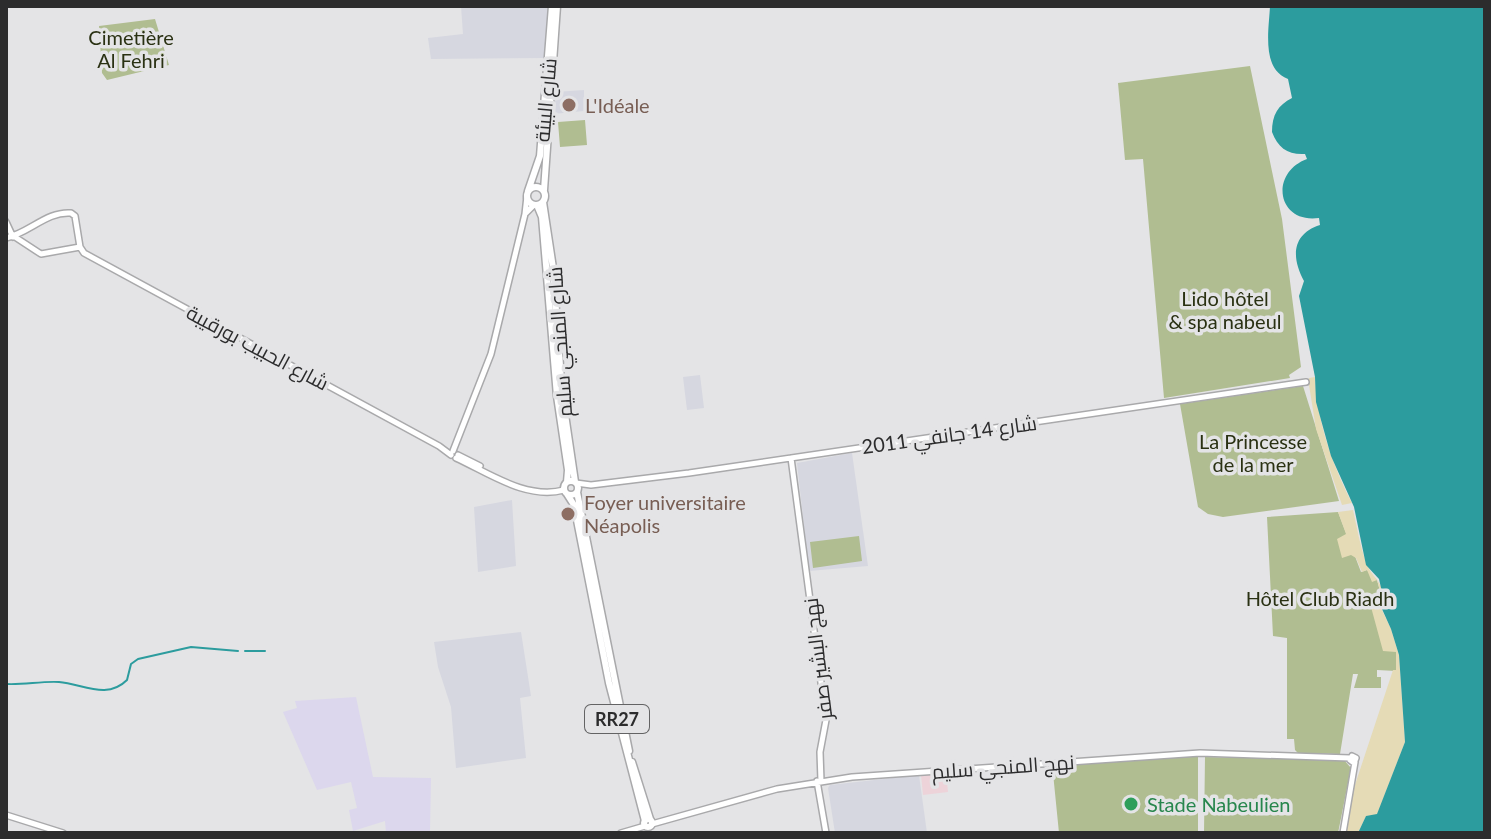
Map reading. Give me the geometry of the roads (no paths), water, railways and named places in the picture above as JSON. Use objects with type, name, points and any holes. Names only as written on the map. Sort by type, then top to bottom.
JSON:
[{"type":"main road","name":"شارع البيئة","points":[[538,204],[546,196],[555,6]]},
{"type":"main road","name":"شارع البيئة","points":[[528,194],[540,156],[555,6]]},
{"type":"main road","points":[[538,204],[528,194],[537,187],[544,190]]},
{"type":"main road","name":"شارع المنجي سليم","points":[[538,204],[542,217],[557,396],[571,488]]},
{"type":"main road","name":"RR27","points":[[571,488],[622,738],[649,825]]},
{"type":"street","points":[[455,454],[496,337],[528,194]]},
{"type":"street","points":[[525,214],[538,204]]},
{"type":"street","points":[[6,222],[13,237],[41,254],[80,247],[75,215],[69,212],[49,217],[13,237],[6,238]]},
{"type":"street","name":"شارع الحبيب بورقيبة","points":[[80,247],[84,253],[455,454],[530,487],[549,490],[571,488]]},
{"type":"street","name":"شارع 14 جانفي 2011","points":[[571,488],[1306,382]]},
{"type":"street","name":"نهج البشير صفر","points":[[791,458],[826,720],[819,781],[826,833]]},
{"type":"street","name":"نهج المنجي سليم","points":[[621,833],[777,789],[819,781],[1029,763],[1200,753],[1352,760],[1343,833]]},
{"type":"street","points":[[6,815],[63,833]]},
{"type":"water","points":[[1270,6],[1485,6],[1485,833],[1358,833],[1366,816],[1377,814],[1405,742],[1399,655],[1382,609],[1384,601],[1379,579],[1366,565],[1354,507],[1331,456],[1316,402],[1315,377],[1299,296],[1304,281],[1296,255],[1299,240],[1320,225],[1319,218],[1305,218],[1294,213],[1283,196],[1287,175],[1307,159],[1305,154],[1284,149],[1272,132],[1277,111],[1292,98],[1288,79],[1279,74],[1270,58]]},
{"type":"waterway","points":[[6,684],[59,682],[111,689],[127,680],[131,664],[138,659],[191,647],[238,651]]},
{"type":"waterway","points":[[245,651],[265,651]]},
{"type":"place","name":"L'Idéale","points":[[569,105]]},
{"type":"place","name":"Foyer universitaire Néapolis","points":[[568,514]]},
{"type":"place","name":"Stade Nabeulien","points":[[1131,804]]},
{"type":"park label","name":"Cimetière Al Fehri","points":[[131,48]]},
{"type":"park label","name":"Lido hôtel & spa nabeul","points":[[1225,310]]},
{"type":"park label","name":"La Princesse de la mer","points":[[1253,452]]},
{"type":"park label","name":"Hôtel Club Riadh","points":[[1320,598]]}]
